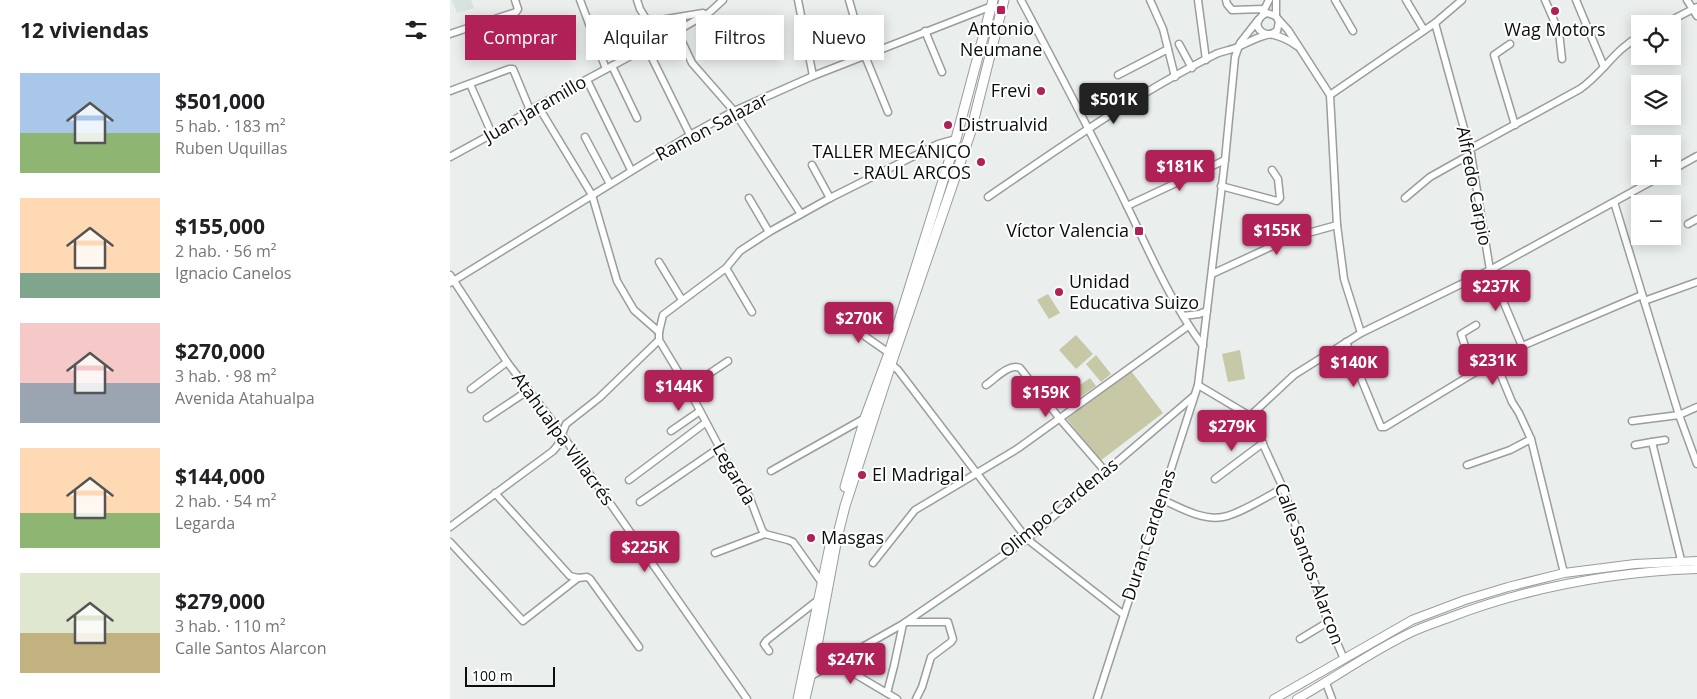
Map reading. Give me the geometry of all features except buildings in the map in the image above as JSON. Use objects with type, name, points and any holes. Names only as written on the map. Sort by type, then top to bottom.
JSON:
[{"type":"highway","points":[[798,699],[818,600],[825,584],[845,506],[891,364],[971,131],[1004,0]]},
{"type":"highway","points":[[805,699],[816,651],[835,523],[865,418],[889,353],[956,139],[992,3]]},
{"type":"main road","points":[[1274,699],[1412,620],[1465,600],[1508,587],[1564,574],[1635,564],[1681,560],[1697,561]]},
{"type":"main road","points":[[1297,699],[1413,631],[1512,596],[1564,584],[1635,574],[1697,569]]},
{"type":"street","points":[[450,34],[518,11],[515,0]]},
{"type":"street","points":[[580,0],[609,68],[637,118]]},
{"type":"street","points":[[637,0],[648,22],[710,12]]},
{"type":"street","name":"Juan Jaramillo","points":[[686,26],[710,12],[724,0]]},
{"type":"street","points":[[798,0],[813,76]]},
{"type":"street","points":[[849,0],[853,15]]},
{"type":"street","points":[[1021,0],[1088,128],[1152,258],[1188,326],[1202,346]]},
{"type":"street","points":[[1150,0],[1164,29],[1175,77]]},
{"type":"street","points":[[1198,0],[1206,60]]},
{"type":"street","points":[[1226,0],[1232,10],[1261,15],[1270,13],[1277,17],[1288,30],[1330,94],[1337,225],[1344,279],[1361,333]]},
{"type":"street","points":[[1238,47],[1261,15],[1269,0]]},
{"type":"street","points":[[988,196],[1088,128],[1175,77],[1224,51],[1238,47],[1254,38],[1270,34],[1278,28],[1276,0]]},
{"type":"street","points":[[1335,0],[1353,31]]},
{"type":"street","points":[[1406,0],[1424,30]]},
{"type":"street","points":[[1450,0],[1453,8]]},
{"type":"street","points":[[1330,94],[1435,23],[1462,0]]},
{"type":"street","points":[[1545,0],[1559,32],[1562,59]]},
{"type":"street","points":[[1576,0],[1604,67]]},
{"type":"street","points":[[1687,0],[1695,8],[1697,16]]},
{"type":"street","name":"Ramon Salazar","points":[[884,48],[992,3]]},
{"type":"street","points":[[1681,15],[1695,8]]},
{"type":"street","points":[[1261,15],[1258,25],[1262,32],[1286,40],[1300,48]]},
{"type":"street","name":"Alfredo Carpio","points":[[1435,23],[1470,152],[1490,270],[1522,346]]},
{"type":"street","points":[[925,31],[942,72]]},
{"type":"street","points":[[1405,198],[1430,177],[1593,80],[1618,51],[1631,41]]},
{"type":"street","points":[[1179,44],[1192,68]]},
{"type":"street","points":[[1510,44],[1494,55],[1515,125]]},
{"type":"street","name":"Duran Cardenas","points":[[1097,699],[1198,385],[1225,160],[1235,57],[1238,47]]},
{"type":"street","points":[[1118,76],[1168,49]]},
{"type":"street","points":[[686,50],[692,63],[734,111],[801,214]]},
{"type":"street","name":"Juan Jaramillo","points":[[450,157],[530,110],[622,60]]},
{"type":"street","points":[[653,60],[690,134]]},
{"type":"street","name":"Ramon Salazar","points":[[451,280],[690,134],[734,111],[855,60]]},
{"type":"street","points":[[867,60],[888,112]]},
{"type":"street","points":[[450,91],[513,68],[530,110]]},
{"type":"street","points":[[587,80],[631,170]]},
{"type":"street","points":[[470,84],[492,134]]},
{"type":"street","points":[[538,106],[592,195],[617,281],[634,310],[659,332]]},
{"type":"street","points":[[585,137],[610,184]]},
{"type":"street","points":[[451,524],[553,451],[558,446],[566,424],[598,398],[659,340],[663,315],[726,268],[740,251],[769,232],[830,198],[938,144],[956,139]]},
{"type":"street","points":[[1681,165],[1697,156]]},
{"type":"street","points":[[1127,206],[1225,160]]},
{"type":"street","points":[[812,164],[830,198]]},
{"type":"street","points":[[1221,186],[1277,201],[1280,198],[1278,179],[1272,170]]},
{"type":"street","points":[[1198,385],[1250,416],[1294,375],[1361,333],[1490,270],[1645,185]]},
{"type":"street","points":[[749,198],[769,232]]},
{"type":"street","points":[[1614,202],[1679,415],[1697,464]]},
{"type":"street","points":[[1688,224],[1697,219]]},
{"type":"street","points":[[1212,274],[1290,238],[1337,225]]},
{"type":"street","points":[[659,262],[682,300]]},
{"type":"street","points":[[726,268],[752,312]]},
{"type":"street","name":"Atahualpa Villacrés","points":[[451,280],[507,362],[529,390],[747,699]]},
{"type":"street","points":[[1346,342],[1381,427],[1388,426],[1522,346],[1643,298],[1697,282]]},
{"type":"street","points":[[1183,316],[1198,314],[1207,310]]},
{"type":"street","points":[[848,314],[866,337],[889,353]]},
{"type":"street","points":[[1474,373],[1461,334],[1476,324]]},
{"type":"street","points":[[873,563],[915,510],[1017,449],[1188,326]]},
{"type":"street","name":"Legarda","points":[[659,340],[688,388],[719,448],[749,496],[765,534]]},
{"type":"street","points":[[1495,361],[1512,402],[1531,439],[1564,574]]},
{"type":"street","points":[[471,389],[507,362]]},
{"type":"street","points":[[688,388],[728,362]]},
{"type":"street","points":[[891,364],[898,370],[1027,538],[1124,615]]},
{"type":"street","points":[[986,385],[1010,368],[1015,366],[1020,368],[1060,419],[1105,471]]},
{"type":"street","points":[[487,418],[529,390]]},
{"type":"street","name":"Olimpo Cardenas","points":[[811,676],[904,623],[1027,538],[1194,396]]},
{"type":"street","points":[[1632,421],[1679,415],[1697,407]]},
{"type":"street","points":[[671,431],[700,411]]},
{"type":"street","name":"Calle Santos Alarcon","points":[[1250,416],[1283,488],[1328,622],[1344,659]]},
{"type":"street","points":[[771,471],[865,418]]},
{"type":"street","points":[[629,480],[705,423]]},
{"type":"street","points":[[1467,465],[1510,450],[1531,439]]},
{"type":"street","points":[[1635,445],[1666,440]]},
{"type":"street","points":[[1652,442],[1681,560]]},
{"type":"street","points":[[1215,479],[1263,443]]},
{"type":"street","points":[[640,502],[719,448]]},
{"type":"street","points":[[1161,499],[1193,513],[1222,518],[1283,488]]},
{"type":"street","points":[[495,493],[570,576],[584,577],[590,580],[640,647]]},
{"type":"street","points":[[715,553],[765,534],[788,540],[793,542],[825,584]]},
{"type":"street","points":[[450,542],[522,621],[578,578]]},
{"type":"street","points":[[769,651],[764,644],[766,640],[818,600]]},
{"type":"street","points":[[887,693],[904,623],[948,622],[952,638],[950,642],[931,657],[922,687],[916,699]]},
{"type":"street","points":[[1300,638],[1328,622]]},
{"type":"street","points":[[816,651],[896,699]]},
{"type":"street","points":[[1326,683],[1332,699]]},
{"type":"shaded area","points":[[452,0],[471,0],[474,8],[457,13]]},
{"type":"green space","points":[[1048,294],[1060,313],[1049,319],[1037,300]]},
{"type":"green space","points":[[1076,335],[1093,354],[1076,369],[1059,350]]},
{"type":"green space","points":[[1240,350],[1245,379],[1228,382],[1222,354]]},
{"type":"green space","points":[[1096,355],[1111,374],[1101,382],[1086,364]]},
{"type":"green space","points":[[1131,371],[1163,413],[1100,461],[1067,419]]},
{"type":"green space","points":[[1090,378],[1096,386],[1076,400],[1070,392]]},
{"type":"place","name":"Antonio Neumane","points":[[1001,10]]},
{"type":"place","name":"Wag Motors","points":[[1555,11]]},
{"type":"place","name":"Frevi","points":[[1041,91]]},
{"type":"place","name":"Distrualvid","points":[[948,125]]},
{"type":"place","name":"TALLER MECÁNICO - RAUL ARCOS","points":[[981,162]]},
{"type":"place","name":"Víctor Valencia","points":[[1139,231]]},
{"type":"place","name":"Unidad Educativa Suizo","points":[[1059,292]]},
{"type":"place","name":"El Madrigal","points":[[862,475]]},
{"type":"place","name":"Masgas","points":[[811,538]]}]
